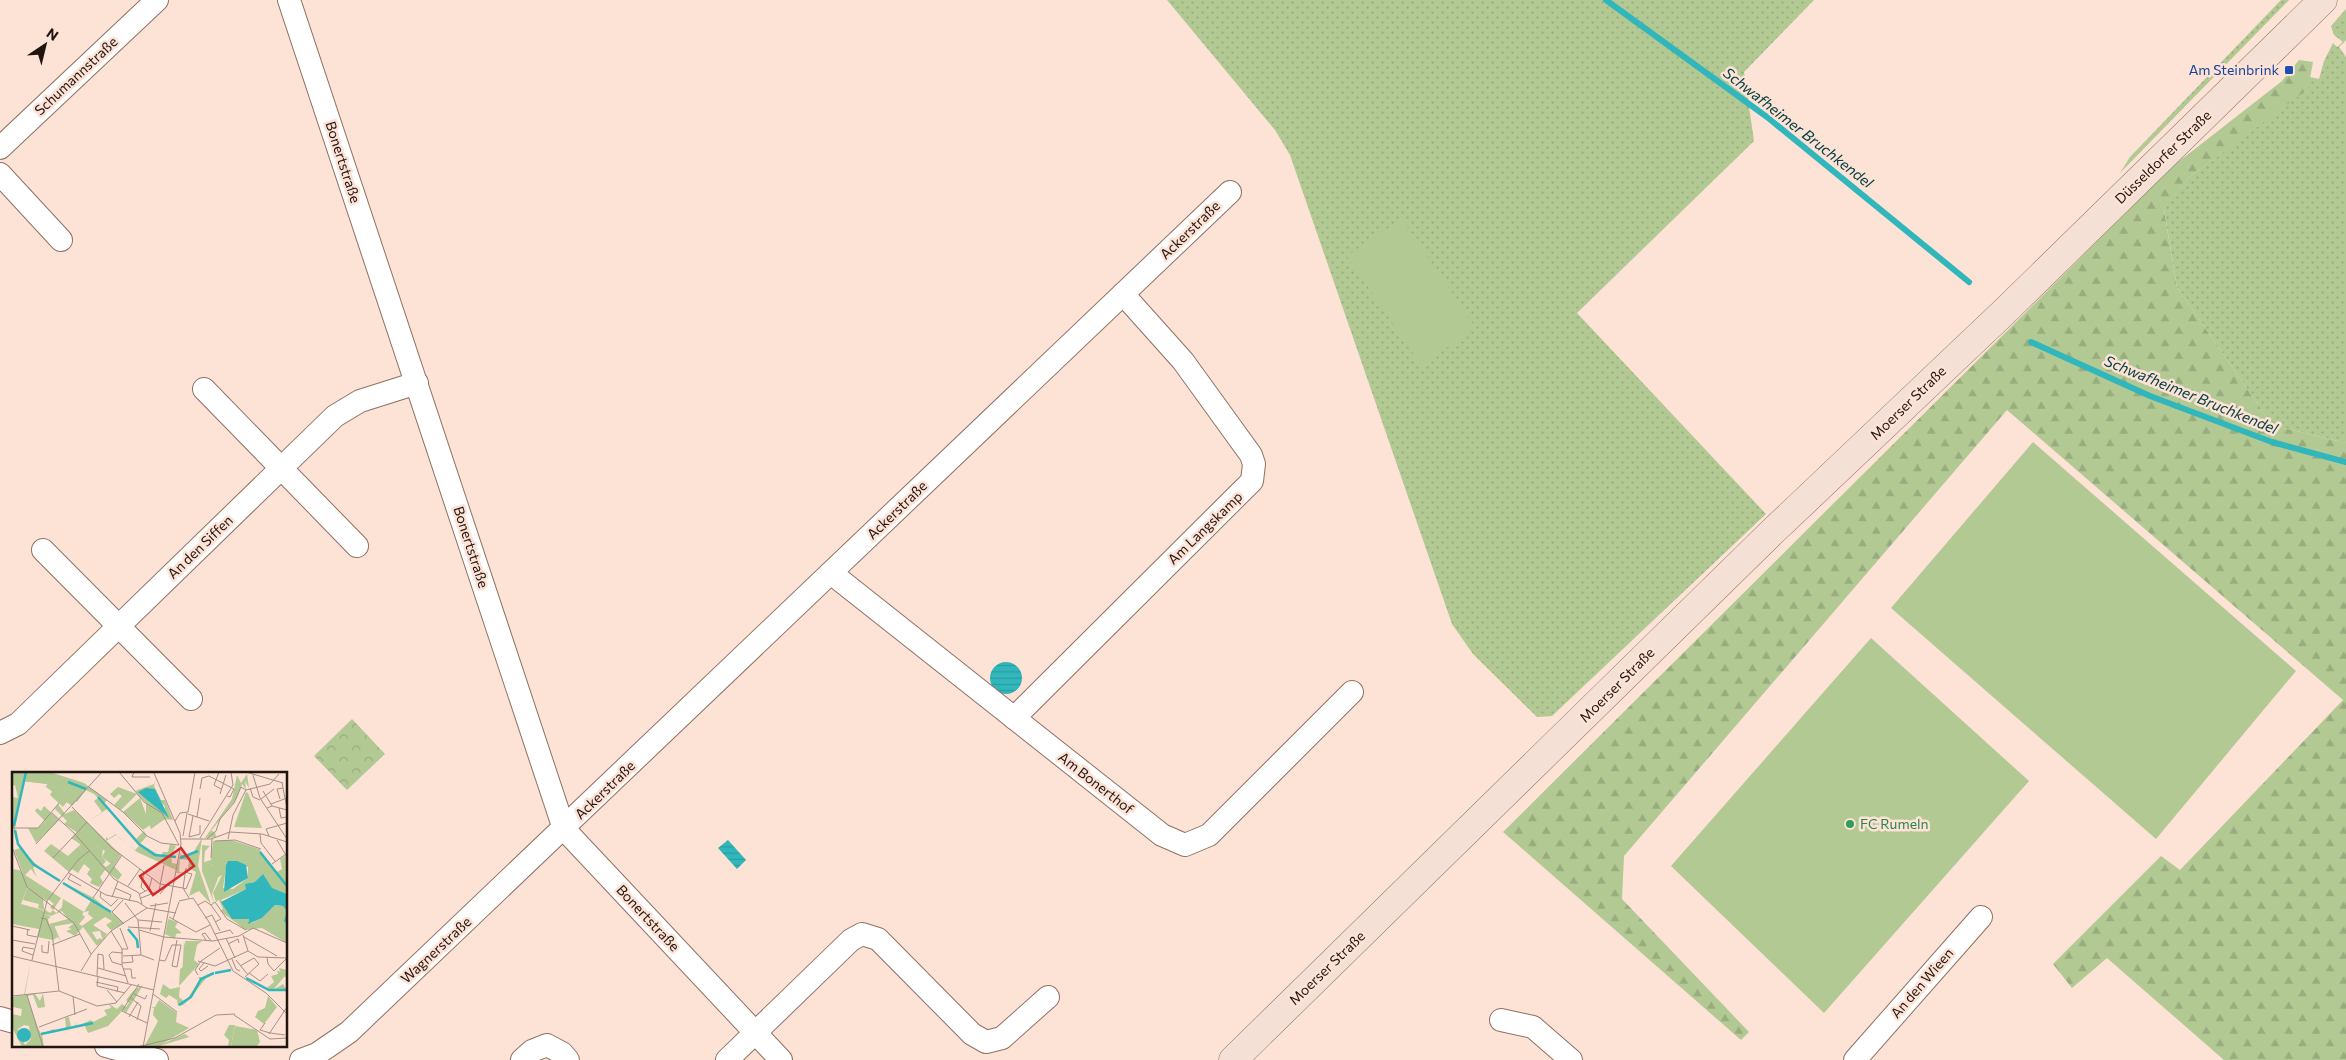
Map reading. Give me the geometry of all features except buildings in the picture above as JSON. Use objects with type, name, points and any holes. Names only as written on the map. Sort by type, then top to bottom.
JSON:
[{"type":"main road","name":"Düsseldorfer Straße","points":[[2003,313],[2323,0]]},
{"type":"main road","name":"Moerser Straße","points":[[1233,1060],[1771,533],[2003,313]]},
{"type":"street","name":"Bonertstraße","points":[[289,0],[564,829],[781,1060]]},
{"type":"street","name":"Schumannstraße","points":[[0,148],[152,1]]},
{"type":"street","points":[[0,174],[62,240]]},
{"type":"street","name":"Ackerstraße","points":[[564,829],[1230,192]]},
{"type":"street","name":"Am Langskamp","points":[[1014,718],[1252,481],[1254,464],[1251,455],[1183,361],[1123,294]]},
{"type":"street","name":"An den Siffen","points":[[0,734],[18,724],[335,416],[360,401],[417,383]]},
{"type":"street","points":[[204,389],[357,546]]},
{"type":"street","points":[[43,550],[191,699]]},
{"type":"street","name":"Am Bonerthof","points":[[831,573],[1162,835],[1185,845],[1209,835],[1352,692]]},
{"type":"street","name":"Wagnerstraße","points":[[301,1060],[317,1054],[349,1032],[564,829]]},
{"type":"street","name":"An den Wieen","points":[[1864,1057],[1981,916]]},
{"type":"street","points":[[727,1060],[851,940],[862,934],[878,939],[972,1034],[986,1042],[1002,1038],[1048,997]]},
{"type":"street","points":[[1501,1020],[1532,1027],[1571,1060]]},
{"type":"street","points":[[522,1060],[532,1051],[547,1044],[562,1053],[568,1060]]},
{"type":"street","points":[[113,1048],[157,1060]]},
{"type":"green space","points":[[1167,0],[1814,0],[1744,72],[1754,141],[1577,313],[1766,514],[1552,716],[1537,717],[1473,654],[1452,624],[1290,155],[1275,130]]},
{"type":"green space","points":[[2281,0],[2289,0],[2120,173],[2130,157]]},
{"type":"green space","points":[[2346,9],[2346,40],[2339,47],[2346,57],[2346,443],[2272,425],[2177,287],[2164,209],[2187,179],[2307,89],[2310,77],[2319,79],[2324,61],[2333,43],[2337,47],[2343,42],[2334,35],[2331,26]]},
{"type":"green space","points":[[2299,60],[2313,62],[2308,89],[2187,179],[2164,210],[2177,287],[2272,425],[2346,443],[2346,1060],[2224,1060],[2107,958],[2072,988],[2053,964],[2161,856],[2180,870],[2343,700],[2007,410],[1624,856],[1622,899],[1749,1032],[1741,1040],[1503,832],[2173,166],[2282,81]]},
{"type":"green space","points":[[1402,219],[1476,328],[1421,365],[1347,256]]},
{"type":"green space","points":[[2033,442],[2296,671],[2156,839],[1891,608]]},
{"type":"green space","name":"FC Rumeln","points":[[1871,638],[2029,781],[1824,1013],[1671,866]]},
{"type":"green space","points":[[352,719],[385,754],[347,790],[314,756]]},
{"type":"water","points":[[1006,662],[1012,663],[1017,667],[1021,672],[1021,684],[1017,689],[1012,693],[1006,694],[1000,693],[995,689],[991,684],[990,678],[991,672],[995,667],[1000,663]]},
{"type":"water","points":[[728,840],[746,860],[737,869],[718,848]]},
{"type":"waterway","name":"Schwafheimer Bruchkendel","points":[[1606,0],[1767,117],[1969,282]]},
{"type":"waterway","name":"Schwafheimer Bruchkendel","points":[[2031,342],[2150,396],[2272,442],[2346,462]]},
{"type":"place","name":"Am Steinbrink","points":[[2289,70]]},
{"type":"place","name":"FC Rumeln","points":[[1850,824]]}]
